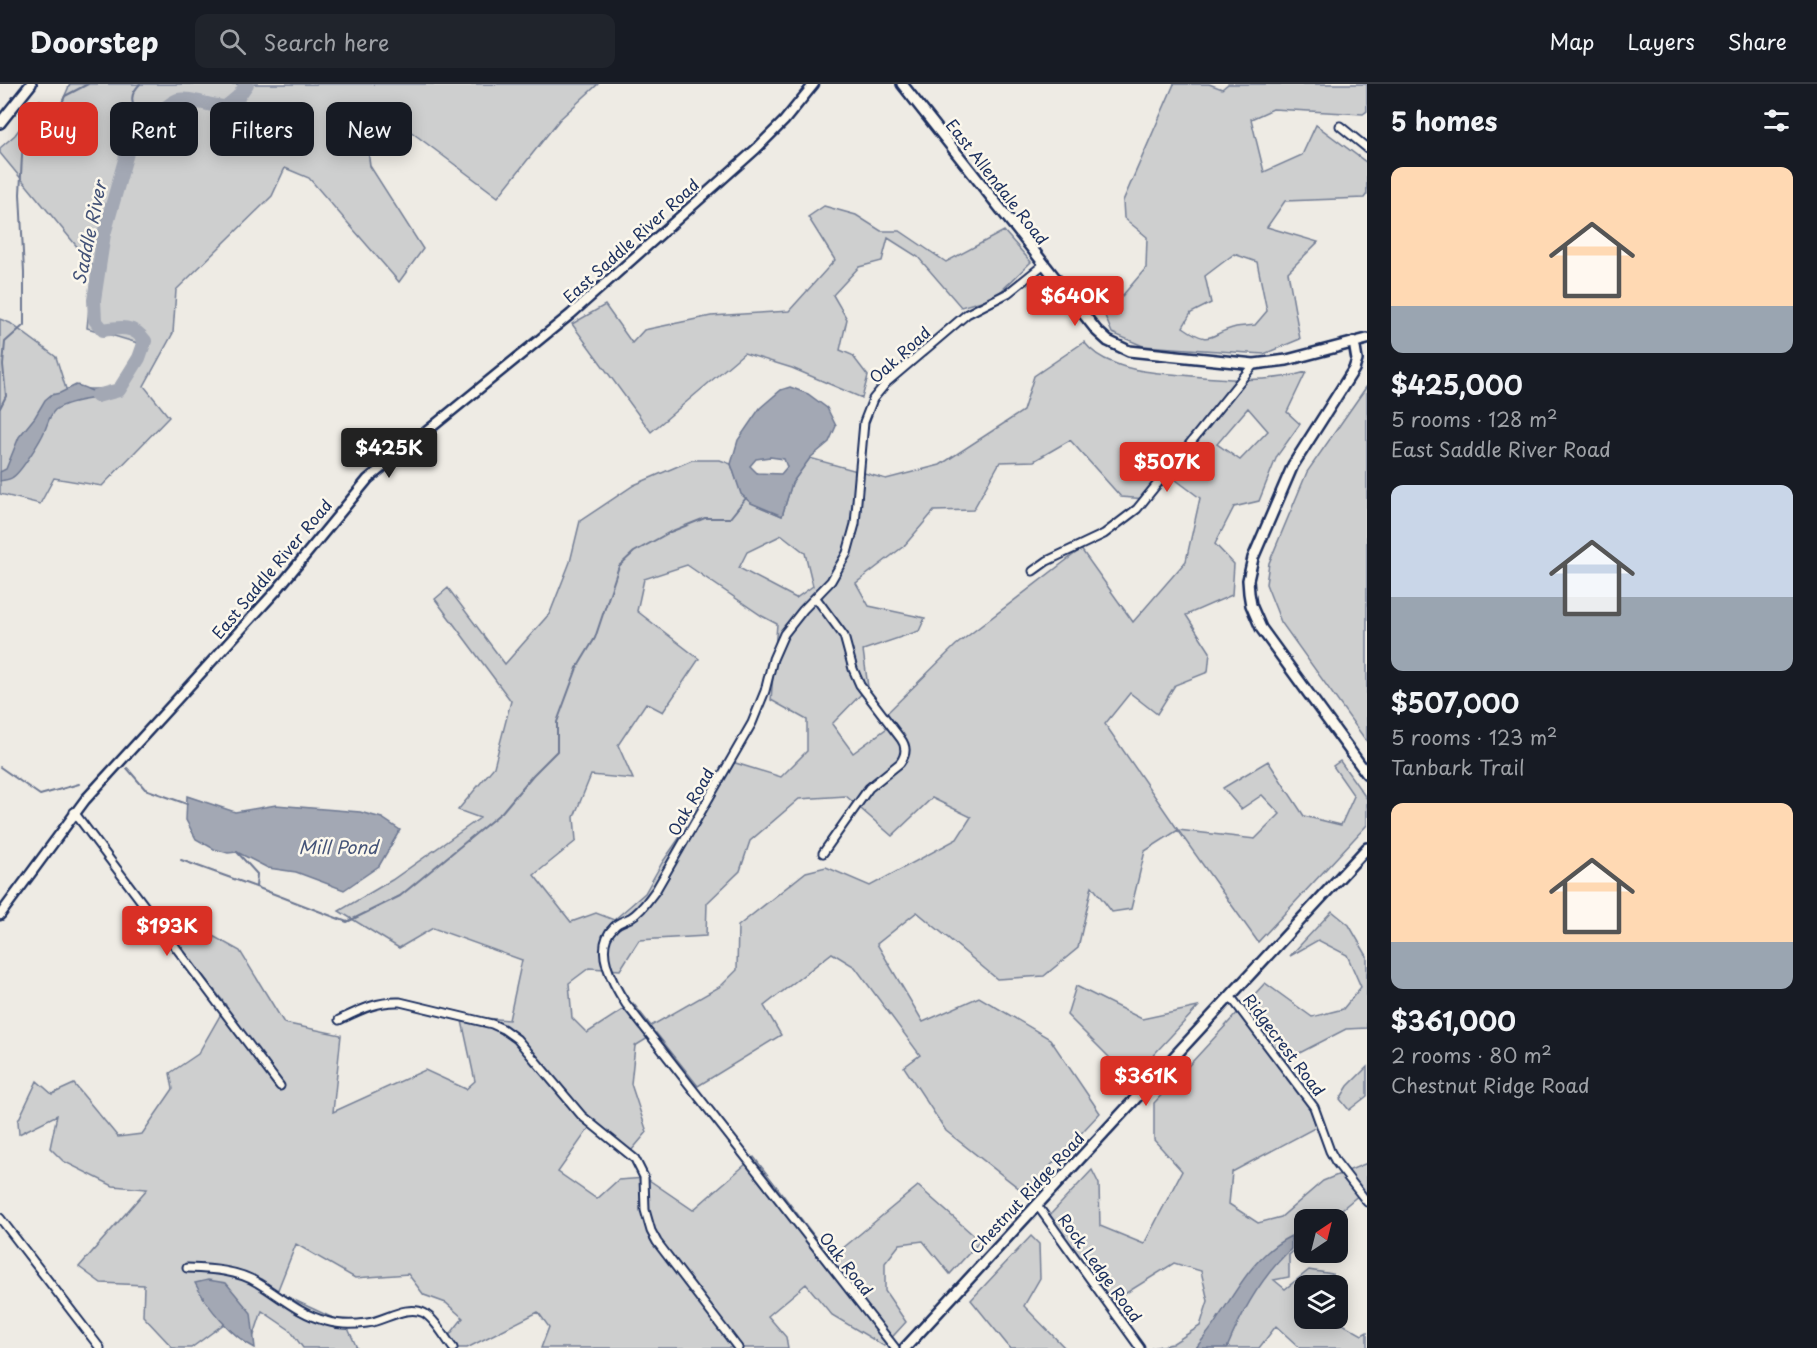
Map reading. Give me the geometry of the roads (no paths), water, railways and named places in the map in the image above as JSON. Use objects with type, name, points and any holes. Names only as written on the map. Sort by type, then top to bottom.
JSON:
[{"type":"main road","points":[[0,123],[31,84]]},
{"type":"main road","name":"East Allendale Road","points":[[902,84],[1097,332],[1118,346],[1143,353],[1254,364],[1287,360],[1367,339]]},
{"type":"main road","points":[[1354,342],[1357,360],[1354,369],[1284,481],[1253,558],[1249,593],[1251,605],[1261,628],[1367,774]]},
{"type":"main road","name":"Chestnut Ridge Road","points":[[905,1348],[1367,848]]},
{"type":"street","name":"East Saddle River Road","points":[[0,915],[74,813],[276,591],[368,480],[571,314],[756,149],[784,121],[814,84]]},
{"type":"street","points":[[1340,126],[1367,148]]},
{"type":"street","name":"Oak Road","points":[[895,1348],[626,1004],[614,982],[605,954],[605,940],[612,928],[637,913],[656,891],[752,723],[765,691],[773,659],[784,634],[840,567],[852,540],[862,433],[873,399],[887,381],[967,314],[1008,293],[1043,265]]},
{"type":"street","points":[[1034,571],[1047,561],[1104,534],[1137,509],[1254,364]]},
{"type":"street","points":[[816,598],[844,636],[860,685],[905,748],[900,763],[869,788],[823,853]]},
{"type":"street","points":[[74,813],[280,1086]]},
{"type":"street","name":"Ridgecrest Road","points":[[1231,997],[1314,1107],[1336,1162],[1367,1202]]},
{"type":"street","points":[[339,1020],[370,1005],[400,1002],[492,1024],[518,1039],[582,1116],[635,1158],[644,1177],[645,1210],[651,1231],[738,1348]]},
{"type":"street","name":"Rock Ledge Road","points":[[1037,1205],[1140,1348]]},
{"type":"street","points":[[0,1218],[100,1348]]},
{"type":"street","points":[[188,1268],[223,1270],[256,1281],[302,1313],[327,1322],[369,1323],[411,1311],[422,1312],[428,1316],[453,1348]]},
{"type":"water","points":[[76,385],[97,393],[110,387],[114,394],[68,404],[55,410],[21,469],[12,478],[0,481],[0,472],[6,469],[19,437],[45,400],[51,395]]},
{"type":"water","points":[[790,387],[808,394],[827,408],[836,426],[829,442],[810,458],[792,483],[782,516],[751,503],[741,494],[731,464],[738,440],[760,408],[781,390]],"holes":[[[770,457],[784,459],[787,467],[781,474],[757,473],[750,466],[756,459]]]},
{"type":"water","name":"Mill Pond","points":[[187,796],[235,812],[276,805],[360,812],[382,818],[400,830],[379,866],[344,890],[296,872],[268,868],[237,852],[228,853],[214,849],[196,839],[186,820]]},
{"type":"water","points":[[1291,1236],[1291,1249],[1270,1271],[1253,1295],[1227,1348],[1196,1348],[1249,1272],[1268,1252]]},
{"type":"water","points":[[208,1280],[226,1283],[251,1313],[255,1348],[237,1336],[206,1302],[195,1283]]},
{"type":"waterway","points":[[0,408],[6,396],[3,365],[5,342],[24,325],[20,194],[23,137],[31,124],[59,110],[65,96],[88,84]]},
{"type":"waterway","points":[[133,102],[134,91],[140,84]]},
{"type":"waterway","name":"Saddle River","points":[[97,396],[119,390],[139,358],[145,341],[136,332],[126,328],[103,330],[95,320],[94,300],[104,234],[138,114],[161,110],[183,99],[226,107],[238,97],[247,84]]},
{"type":"waterway","points":[[237,852],[257,874],[256,887],[347,922],[400,896],[502,812],[557,751],[557,722],[577,668],[595,638],[619,566],[634,552],[670,532],[705,518],[730,518],[746,498]]},
{"type":"waterway","points":[[0,767],[40,795],[79,784]]},
{"type":"waterway","points":[[127,768],[145,789],[187,804]]},
{"type":"waterway","points":[[181,860],[256,887]]}]
